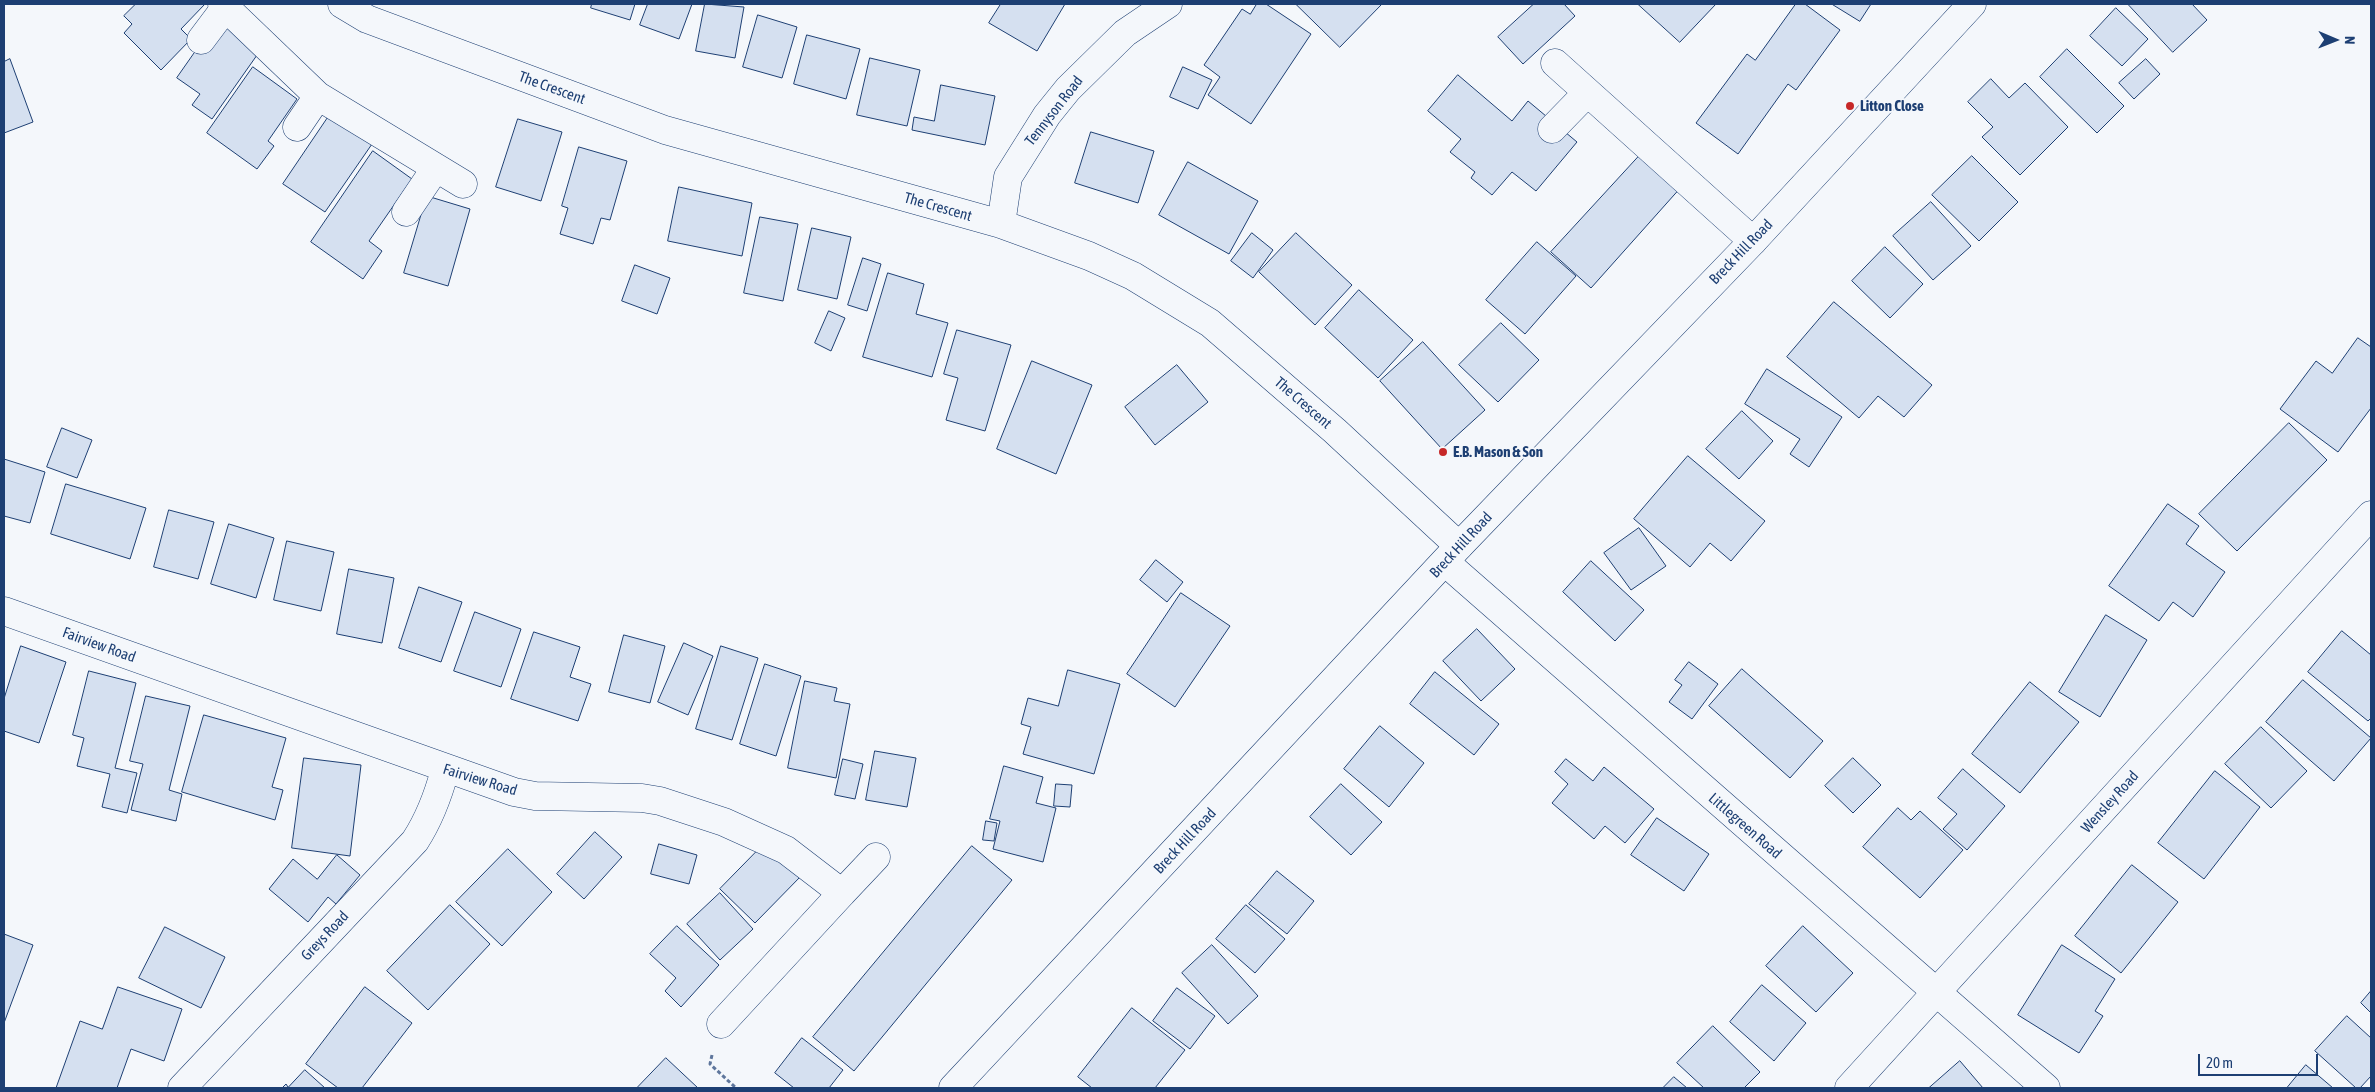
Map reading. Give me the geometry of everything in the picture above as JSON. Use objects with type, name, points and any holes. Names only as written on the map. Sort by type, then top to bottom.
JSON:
[{"type":"street","name":"The Crescent","points":[[342,4],[367,19],[665,130],[1001,224],[1089,256],[1133,276],[1210,323],[1335,431],[1452,554]]},
{"type":"street","name":"Tennyson Road","points":[[1001,224],[1008,176],[1046,115],[1068,89],[1125,33],[1168,4]]},
{"type":"street","name":"Breck Hill Road","points":[[952,1088],[1452,554],[1753,241],[1972,4]]},
{"type":"street","points":[[201,40],[223,6],[318,96],[435,169],[463,184]]},
{"type":"street","points":[[1555,63],[1753,241]]},
{"type":"street","points":[[1552,129],[1587,92]]},
{"type":"street","points":[[297,127],[318,96]]},
{"type":"street","points":[[406,212],[435,169]]},
{"type":"street","name":"Wensley Road","points":[[1849,1088],[2371,515]]},
{"type":"street","name":"Littlegreen Road","points":[[1452,554],[1936,994],[2046,1088]]},
{"type":"street","name":"Fairview Road","points":[[4,611],[445,770],[514,792],[536,796],[642,798],[669,804],[724,822],[786,850],[842,893]]},
{"type":"street","name":"Greys Road","points":[[182,1088],[415,841],[428,822],[445,770]]},
{"type":"street","points":[[721,1024],[876,858]]},
{"type":"building","points":[[136,4],[205,4],[181,29],[191,39],[161,70],[124,33],[132,24],[124,16]]},
{"type":"building","points":[[592,4],[635,4],[630,20],[591,8]]},
{"type":"building","points":[[648,4],[692,4],[679,39],[640,25]]},
{"type":"building","points":[[705,4],[744,7],[735,58],[696,51]]},
{"type":"building","points":[[1001,4],[1065,4],[1037,51],[989,23]]},
{"type":"building","points":[[1257,4],[1266,4],[1311,34],[1251,124],[1208,95],[1220,77],[1204,65],[1242,9],[1250,14]]},
{"type":"building","points":[[1296,4],[1382,4],[1340,47]]},
{"type":"building","points":[[1534,4],[1564,4],[1575,16],[1523,64],[1498,37]]},
{"type":"building","points":[[1638,4],[1716,4],[1680,42]]},
{"type":"building","points":[[1796,4],[1805,4],[1840,30],[1796,90],[1788,84],[1738,154],[1696,123],[1747,54],[1755,60]]},
{"type":"building","points":[[1832,4],[1871,4],[1860,21]]},
{"type":"building","points":[[2128,4],[2192,4],[2207,20],[2173,52]]},
{"type":"building","points":[[2116,8],[2148,39],[2122,66],[2090,36]]},
{"type":"building","points":[[758,15],[797,27],[782,78],[743,67]]},
{"type":"building","points":[[219,18],[262,48],[212,119],[192,105],[200,94],[177,78]]},
{"type":"building","points":[[807,35],[860,49],[846,99],[794,84]]},
{"type":"building","points":[[2067,49],[2124,106],[2097,133],[2040,77]]},
{"type":"building","points":[[870,58],[920,70],[907,126],[857,115]]},
{"type":"building","points":[[10,59],[33,122],[4,133],[4,62]]},
{"type":"building","points":[[2146,59],[2160,74],[2134,99],[2119,83]]},
{"type":"building","points":[[253,67],[297,99],[268,141],[274,146],[257,169],[207,133]]},
{"type":"building","points":[[1183,67],[1212,80],[1198,109],[1170,97]]},
{"type":"building","points":[[1458,75],[1512,121],[1528,101],[1577,142],[1536,191],[1512,172],[1492,195],[1471,178],[1475,172],[1450,152],[1461,139],[1428,111]]},
{"type":"building","points":[[1991,79],[2009,98],[2025,83],[2068,127],[2020,175],[1982,137],[1993,127],[1968,102]]},
{"type":"building","points":[[941,85],[995,96],[985,145],[912,130],[914,117],[934,121]]},
{"type":"building","points":[[329,116],[372,144],[325,212],[283,184]]},
{"type":"building","points":[[518,119],[562,132],[541,201],[496,187]]},
{"type":"building","points":[[1091,132],[1154,151],[1138,203],[1075,183]]},
{"type":"building","points":[[1653,141],[1691,176],[1591,288],[1551,252]]},
{"type":"building","points":[[579,147],[627,161],[610,220],[601,218],[593,244],[560,234],[568,208],[562,206]]},
{"type":"building","points":[[373,151],[412,179],[369,241],[382,251],[363,279],[311,242]]},
{"type":"building","points":[[1972,156],[2018,202],[1979,241],[1932,195]]},
{"type":"building","points":[[1188,162],[1258,201],[1229,254],[1159,215]]},
{"type":"building","points":[[679,187],[752,203],[742,256],[668,241]]},
{"type":"building","points":[[427,196],[470,209],[448,286],[404,273]]},
{"type":"building","points":[[1931,202],[1971,246],[1933,280],[1893,236]]},
{"type":"building","points":[[760,217],[798,224],[783,301],[744,293]]},
{"type":"building","points":[[812,228],[851,237],[837,299],[798,290]]},
{"type":"building","points":[[1252,233],[1273,250],[1253,278],[1231,261]]},
{"type":"building","points":[[1296,233],[1352,285],[1315,325],[1259,272]]},
{"type":"building","points":[[1537,242],[1576,276],[1525,334],[1486,300]]},
{"type":"building","points":[[1885,247],[1923,284],[1890,318],[1852,281]]},
{"type":"building","points":[[863,258],[881,264],[867,311],[848,305]]},
{"type":"building","points":[[635,265],[670,278],[657,314],[622,301]]},
{"type":"building","points":[[888,273],[924,284],[916,314],[948,323],[932,377],[863,357]]},
{"type":"building","points":[[1359,290],[1413,340],[1378,378],[1325,328]]},
{"type":"building","points":[[1834,302],[1932,385],[1904,417],[1878,396],[1859,418],[1787,357]]},
{"type":"building","points":[[829,311],[845,318],[831,351],[815,343]]},
{"type":"building","points":[[1501,323],[1539,360],[1498,402],[1459,365]]},
{"type":"building","points":[[957,330],[1011,345],[985,431],[946,420],[958,378],[944,374]]},
{"type":"building","points":[[2358,338],[2371,347],[2371,408],[2338,452],[2280,409],[2316,361],[2332,373]]},
{"type":"building","points":[[1423,342],[1485,410],[1442,449],[1380,381]]},
{"type":"building","points":[[1032,361],[1092,385],[1056,474],[997,449]]},
{"type":"building","points":[[1177,365],[1208,402],[1155,445],[1125,407]]},
{"type":"building","points":[[1767,369],[1842,417],[1809,467],[1790,454],[1800,439],[1745,404]]},
{"type":"building","points":[[1742,411],[1773,441],[1739,479],[1706,449]]},
{"type":"building","points":[[2289,423],[2327,460],[2237,551],[2199,514]]},
{"type":"building","points":[[62,428],[92,440],[77,478],[47,467]]},
{"type":"building","points":[[1688,456],[1765,521],[1731,561],[1710,543],[1690,567],[1634,519]]},
{"type":"building","points":[[4,459],[45,472],[30,523],[4,516]]},
{"type":"building","points":[[66,484],[146,508],[130,559],[51,534]]},
{"type":"building","points":[[2168,504],[2199,526],[2186,544],[2225,572],[2193,617],[2173,602],[2159,621],[2109,586]]},
{"type":"building","points":[[169,510],[214,522],[198,579],[154,567]]},
{"type":"building","points":[[229,524],[274,538],[256,598],[211,584]]},
{"type":"building","points":[[1639,528],[1666,566],[1631,590],[1604,553]]},
{"type":"building","points":[[287,541],[334,552],[321,611],[274,600]]},
{"type":"building","points":[[1156,560],[1183,582],[1167,602],[1140,580]]},
{"type":"building","points":[[1591,561],[1644,610],[1615,641],[1563,592]]},
{"type":"building","points":[[349,569],[394,578],[382,643],[337,634]]},
{"type":"building","points":[[419,587],[462,602],[441,662],[399,648]]},
{"type":"building","points":[[1181,593],[1230,626],[1175,707],[1127,674]]},
{"type":"building","points":[[475,612],[521,629],[501,687],[454,671]]},
{"type":"building","points":[[2106,615],[2147,640],[2100,717],[2059,692]]},
{"type":"building","points":[[1477,629],[1515,669],[1481,701],[1443,661]]},
{"type":"building","points":[[2342,631],[2371,655],[2371,718],[2368,721],[2308,672]]},
{"type":"building","points":[[534,632],[580,647],[570,677],[591,684],[578,721],[511,699]]},
{"type":"building","points":[[624,635],[665,646],[650,703],[609,692]]},
{"type":"building","points":[[684,643],[713,656],[688,715],[658,702]]},
{"type":"building","points":[[21,646],[66,662],[39,743],[4,731],[4,699]]},
{"type":"building","points":[[721,646],[758,658],[732,740],[696,729]]},
{"type":"building","points":[[1689,662],[1718,684],[1692,719],[1669,702],[1682,685],[1675,680]]},
{"type":"building","points":[[765,664],[801,676],[776,756],[740,744]]},
{"type":"building","points":[[1742,669],[1823,741],[1790,778],[1709,706]]},
{"type":"building","points":[[1068,670],[1120,684],[1094,774],[1023,754],[1031,727],[1021,724],[1028,698],[1058,706]]},
{"type":"building","points":[[89,671],[136,683],[115,768],[137,773],[127,813],[102,807],[110,774],[77,766],[84,738],[73,735]]},
{"type":"building","points":[[1435,672],[1499,724],[1474,755],[1410,704]]},
{"type":"building","points":[[2303,680],[2371,738],[2334,781],[2266,722]]},
{"type":"building","points":[[805,681],[837,688],[834,701],[850,704],[836,778],[788,768]]},
{"type":"building","points":[[2030,682],[2079,722],[2020,793],[1972,754]]},
{"type":"building","points":[[146,696],[190,706],[169,790],[182,794],[176,821],[131,810],[143,764],[130,761]]},
{"type":"building","points":[[204,715],[286,738],[272,787],[283,790],[275,820],[182,792]]},
{"type":"building","points":[[1380,726],[1424,763],[1389,807],[1344,769]]},
{"type":"building","points":[[2261,727],[2307,771],[2271,808],[2225,764]]},
{"type":"building","points":[[875,751],[916,758],[907,807],[866,800]]},
{"type":"building","points":[[304,758],[361,765],[350,856],[292,848]]},
{"type":"building","points":[[1853,758],[1881,785],[1853,813],[1825,786]]},
{"type":"building","points":[[843,759],[863,764],[855,799],[835,795]]},
{"type":"building","points":[[1566,759],[1593,781],[1604,767],[1654,809],[1625,843],[1605,826],[1594,839],[1552,803],[1568,784],[1555,772]]},
{"type":"building","points":[[1004,766],[1043,777],[1036,803],[1056,808],[1043,862],[993,849],[1000,821],[990,819]]},
{"type":"building","points":[[1963,769],[2005,806],[1967,850],[1943,829],[1957,814],[1938,798]]},
{"type":"building","points":[[2215,771],[2260,807],[2204,879],[2158,843]]},
{"type":"building","points":[[1056,784],[1072,785],[1070,807],[1054,806]]},
{"type":"building","points":[[1341,784],[1382,822],[1351,855],[1310,817]]},
{"type":"building","points":[[1898,808],[1911,820],[1920,811],[1963,850],[1920,898],[1863,847]]},
{"type":"building","points":[[1657,818],[1709,854],[1684,891],[1631,855]]},
{"type":"building","points":[[986,821],[997,823],[994,841],[983,840]]},
{"type":"building","points":[[595,832],[622,857],[584,899],[557,874]]},
{"type":"building","points":[[767,841],[802,875],[755,923],[720,889]]},
{"type":"building","points":[[659,844],[697,855],[689,884],[651,874]]},
{"type":"building","points":[[972,846],[1012,880],[854,1071],[813,1037]]},
{"type":"building","points":[[508,849],[552,892],[502,946],[456,902]]},
{"type":"building","points":[[337,855],[360,875],[336,904],[328,897],[308,922],[269,889],[293,859],[317,879]]},
{"type":"building","points":[[2132,865],[2178,902],[2121,973],[2075,936]]},
{"type":"building","points":[[1277,871],[1314,901],[1287,934],[1249,904]]},
{"type":"building","points":[[720,893],[753,929],[720,960],[687,924]]},
{"type":"building","points":[[450,905],[490,944],[428,1010],[387,971]]},
{"type":"building","points":[[1246,905],[1285,939],[1255,973],[1216,939]]},
{"type":"building","points":[[677,926],[719,965],[681,1007],[665,991],[676,978],[650,954]]},
{"type":"building","points":[[1803,926],[1853,973],[1816,1012],[1766,966]]},
{"type":"building","points":[[165,927],[225,957],[201,1008],[139,978]]},
{"type":"building","points":[[4,934],[33,945],[4,1023]]},
{"type":"building","points":[[1212,945],[1258,996],[1228,1024],[1182,973]]},
{"type":"building","points":[[2062,945],[2115,979],[2095,1011],[2103,1016],[2079,1053],[2018,1015]]},
{"type":"building","points":[[1762,985],[1806,1023],[1774,1061],[1730,1022]]},
{"type":"building","points":[[118,987],[182,1009],[164,1061],[131,1049],[117,1088],[56,1088],[80,1021],[102,1029]]},
{"type":"building","points":[[365,987],[412,1023],[362,1088],[338,1088],[306,1064]]},
{"type":"building","points":[[1177,988],[1215,1016],[1190,1049],[1153,1021]]},
{"type":"building","points":[[2371,991],[2371,1013],[2361,1003]]},
{"type":"building","points":[[1132,1008],[1185,1050],[1155,1088],[1092,1088],[1078,1077]]},
{"type":"building","points":[[2347,1016],[2371,1038],[2371,1076],[2360,1088],[2356,1088],[2315,1051]]},
{"type":"building","points":[[1713,1026],[1760,1072],[1744,1088],[1704,1088],[1677,1063]]},
{"type":"building","points":[[802,1038],[843,1070],[829,1088],[794,1088],[775,1073]]},
{"type":"building","points":[[666,1058],[698,1088],[637,1088]]},
{"type":"building","points":[[1960,1061],[1983,1088],[1929,1088]]},
{"type":"building","points":[[2306,1065],[2333,1088],[2287,1088]]},
{"type":"building","points":[[305,1070],[325,1088],[282,1088],[286,1084],[288,1087]]},
{"type":"building","points":[[1674,1077],[1687,1088],[1663,1088]]},
{"type":"place","name":"Litton Close","points":[[1850,106]]},
{"type":"place","name":"E.B. Mason & Son","points":[[1443,452]]}]
